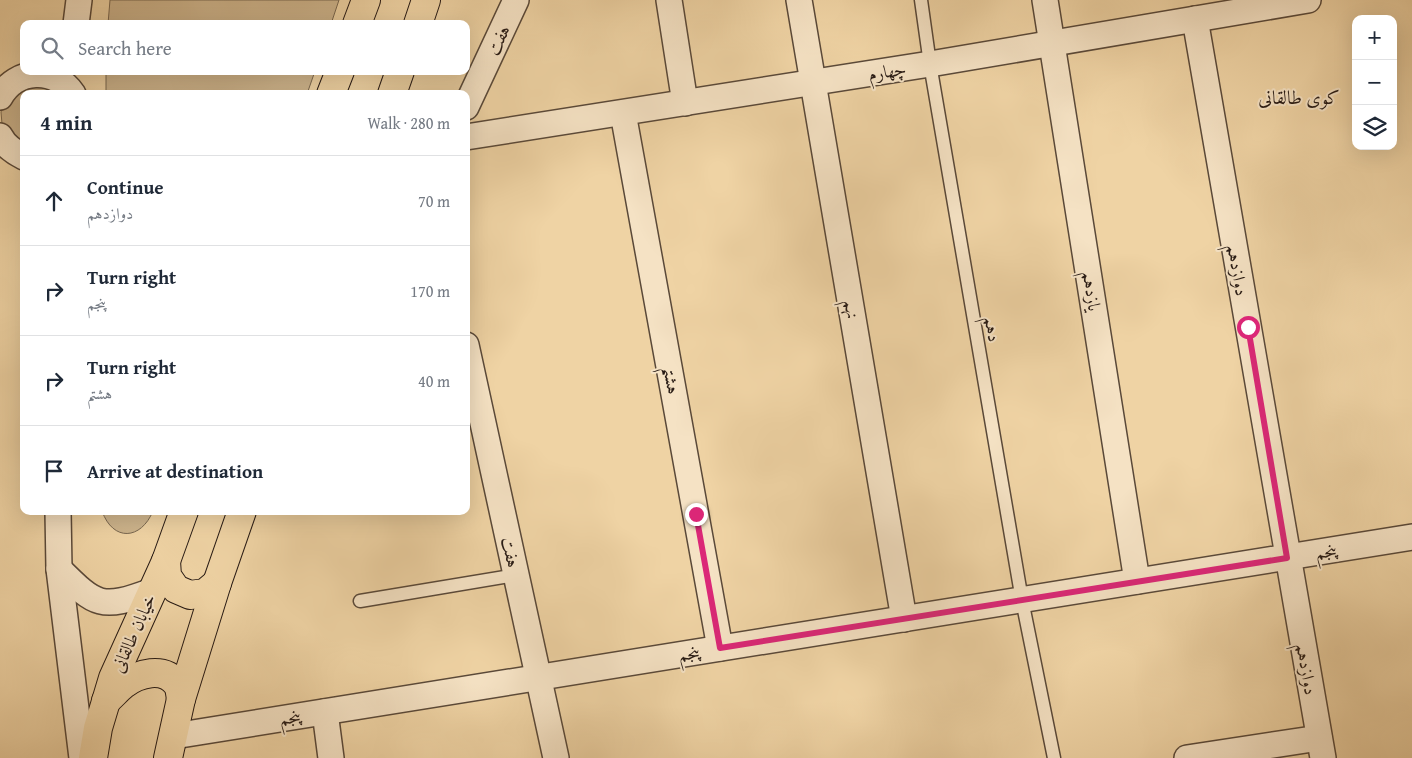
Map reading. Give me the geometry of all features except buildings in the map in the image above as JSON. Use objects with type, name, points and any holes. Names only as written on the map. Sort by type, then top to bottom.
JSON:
[{"type":"main road","points":[[358,20],[366,0]]},
{"type":"main road","points":[[419,20],[426,0]]},
{"type":"main road","points":[[333,90],[339,75]]},
{"type":"main road","points":[[393,90],[399,75]]},
{"type":"main road","name":"خیابان طالقانی","points":[[93,758],[98,728],[113,678],[166,561],[183,515]]},
{"type":"main road","points":[[171,747],[182,699],[217,584],[241,515]]},
{"type":"main road","points":[[166,561],[167,576],[176,588],[183,592],[190,595],[205,593],[217,584]]},
{"type":"main road","points":[[106,701],[125,683],[141,675],[154,672],[168,675],[178,685],[182,699]]},
{"type":"street","points":[[76,20],[78,0]]},
{"type":"street","name":"هفت","points":[[470,98],[516,0]]},
{"type":"street","points":[[669,0],[685,103]]},
{"type":"street","name":"نهم","points":[[799,0],[904,618]]},
{"type":"street","name":"یازدهم","points":[[1046,0],[1137,581]]},
{"type":"street","name":"چهارم","points":[[470,136],[930,64],[1195,19],[1249,5],[1308,0]]},
{"type":"street","name":"دوازدهم","points":[[1195,19],[1321,748]]},
{"type":"street","points":[[0,97],[5,89],[16,80],[29,75]]},
{"type":"street","points":[[47,75],[71,84]]},
{"type":"street","name":"هشتم","points":[[623,113],[720,648]]},
{"type":"street","points":[[0,136],[12,151],[20,155]]},
{"type":"street","name":"هفت","points":[[470,363],[556,758]]},
{"type":"street","points":[[58,515],[58,569],[82,758]]},
{"type":"street","name":"پنجم","points":[[171,747],[325,712],[1412,538]]},
{"type":"street","points":[[58,569],[83,593],[101,603],[125,601],[152,591]]},
{"type":"street","points":[[325,712],[331,758]]},
{"type":"street","points":[[1187,758],[1321,748]]},
{"type":"lane","name":"دهم","points":[[922,0],[930,64],[1022,600],[1054,758]]},
{"type":"lane","points":[[360,601],[516,575]]},
{"type":"shaded area","points":[[110,0],[339,0],[332,20],[108,20]]},
{"type":"shaded area","points":[[106,75],[314,75],[308,90],[106,90]]},
{"type":"shaded area","points":[[32,80],[56,90],[20,90],[20,147],[6,135],[2,124],[1,112],[4,101]]},
{"type":"shaded area","points":[[104,515],[151,515],[142,528],[127,534],[113,528]]},
{"type":"district","name":"کوی طالقانی","points":[[1299,97]]},
{"type":"route","points":[[696,514],[720,648],[1287,558],[1248,327]]}]
